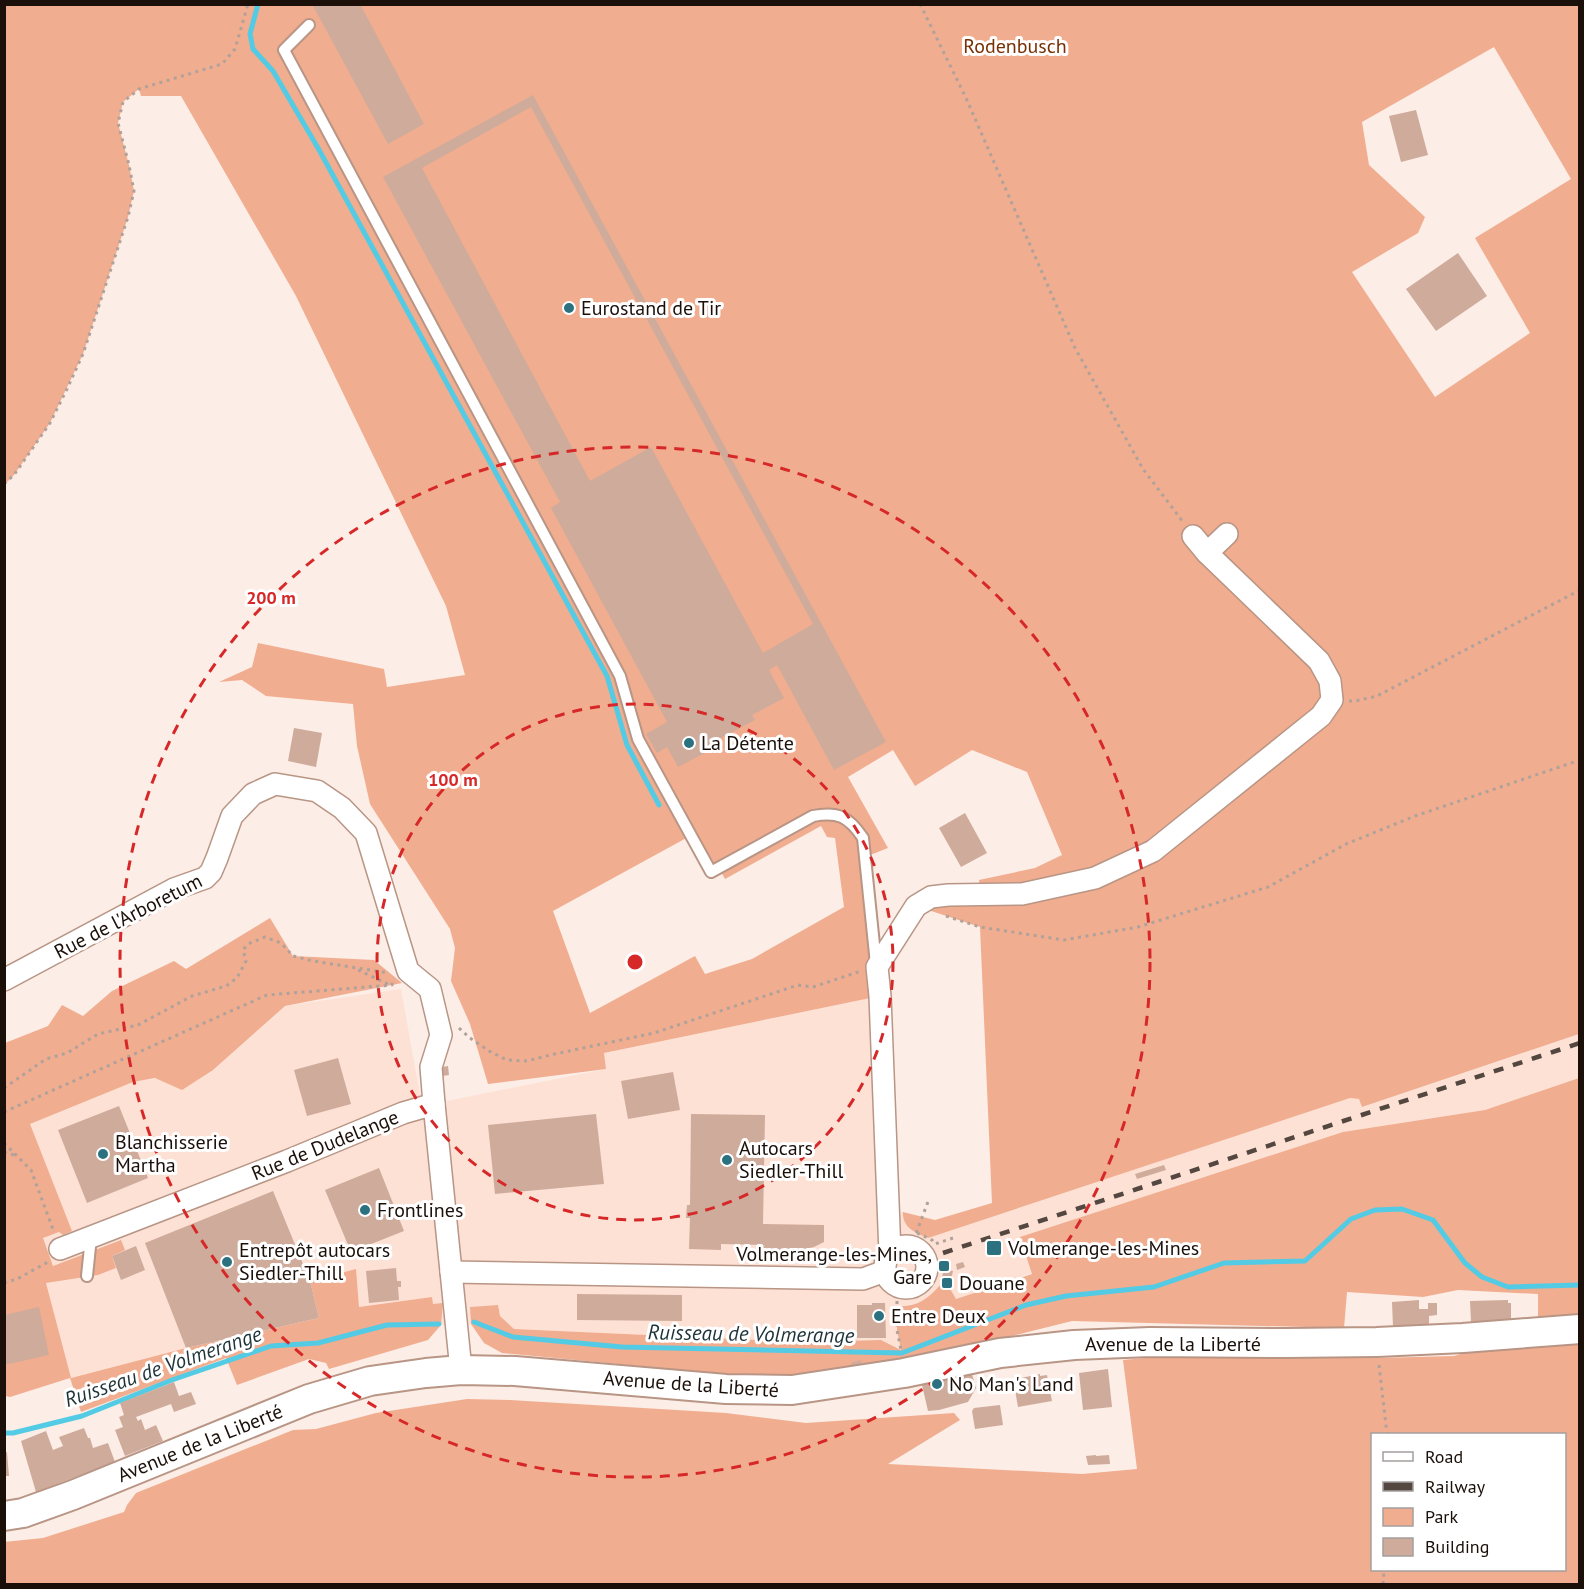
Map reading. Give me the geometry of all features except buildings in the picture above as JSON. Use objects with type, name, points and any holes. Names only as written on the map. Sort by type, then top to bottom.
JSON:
[{"type":"main road","name":"Avenue de la Liberté","points":[[4,1516],[73,1495],[309,1399],[370,1381],[461,1370],[516,1371],[726,1389],[792,1390],[904,1373],[1000,1353],[1074,1345],[1150,1342],[1377,1342],[1580,1329]]},
{"type":"street","points":[[1207,552],[1227,534]]},
{"type":"street","points":[[891,1270],[900,1247],[914,1240],[926,1260],[927,1268],[923,1281],[911,1288],[904,1288],[891,1270],[877,967],[915,906],[931,897],[1022,894],[1095,878],[1153,851],[1321,716],[1332,700],[1330,681],[1319,661],[1193,536]]},
{"type":"street","name":"Rue de l'Arboretum","points":[[4,980],[174,889],[205,878],[217,858],[232,816],[254,794],[275,784],[317,791],[342,807],[366,832],[408,971],[430,989],[441,1035],[430,1067],[434,1104]]},
{"type":"street","points":[[434,1104],[461,1370]]},
{"type":"street","name":"Rue de Dudelange","points":[[60,1249],[287,1161],[403,1113],[434,1104]]},
{"type":"street","points":[[451,1272],[599,1270],[863,1279],[891,1270]]},
{"type":"lane","points":[[309,25],[284,50],[620,676],[638,739],[711,872],[813,816],[826,813],[841,816],[854,825],[863,838],[877,967]]},
{"type":"lane","points":[[87,1276],[91,1237]]},
{"type":"path","points":[[4,484],[14,475],[50,423],[67,389],[82,354],[128,217],[134,191],[118,123],[123,102],[139,88],[222,64],[235,49],[248,4]]},
{"type":"path","points":[[920,4],[966,98],[1075,348],[1143,469],[1193,536]]},
{"type":"path","points":[[1332,700],[1355,701],[1377,696],[1580,590]]},
{"type":"path","points":[[915,906],[980,927],[1064,940],[1138,927],[1268,887],[1356,840],[1415,816],[1580,760]]},
{"type":"path","points":[[4,1088],[46,1059],[67,1053],[98,1034],[138,1025],[192,996],[226,986],[237,978],[246,961],[243,950],[248,944],[265,937],[281,943],[293,956],[390,973],[392,985]]},
{"type":"path","points":[[436,1012],[446,1016],[470,1038],[489,1051],[507,1060],[527,1061],[654,1034],[798,985],[813,987],[877,967]]},
{"type":"path","points":[[353,968],[392,985]]},
{"type":"path","points":[[4,1112],[267,995],[392,985]]},
{"type":"path","points":[[4,1143],[31,1170],[60,1249],[51,1260],[17,1279],[4,1283]]},
{"type":"path","points":[[4,1152],[16,1155]]},
{"type":"path","points":[[929,1199],[914,1240],[932,1240],[935,1244],[956,1237]]},
{"type":"path","points":[[891,1270],[901,1350]]},
{"type":"path","points":[[1377,1342],[1387,1433]]},
{"type":"shaded area","points":[[401,989],[422,1106],[606,1069],[604,1053],[880,996],[888,1208],[903,1212],[903,1218],[916,1233],[1350,1098],[1359,1099],[1363,1107],[1579,1034],[1579,1078],[1485,1110],[1343,1132],[1021,1237],[1032,1273],[956,1299],[940,1285],[930,1297],[917,1304],[897,1306],[897,1330],[901,1350],[881,1340],[800,1342],[514,1329],[500,1316],[498,1305],[470,1307],[471,1324],[441,1325],[443,1304],[433,1304],[432,1297],[359,1307],[355,1270],[310,1281],[319,1318],[186,1348],[70,1378],[46,1283],[98,1275],[116,1268],[112,1256],[125,1250],[120,1240],[53,1266],[43,1238],[59,1232],[63,1235],[72,1231],[29,1124],[133,1082],[213,1070],[285,1006]]},
{"type":"green space","name":"Rodenbusch","points":[[5,5],[1579,5],[1579,1034],[1362,1107],[1359,1099],[1350,1098],[928,1238],[907,1226],[903,1212],[935,1220],[992,1203],[980,927],[916,906],[981,895],[979,880],[1035,868],[1062,855],[1027,772],[972,750],[915,786],[893,750],[848,777],[888,848],[865,857],[880,996],[604,1053],[606,1069],[488,1084],[470,1024],[451,981],[455,948],[450,929],[370,804],[357,746],[353,704],[266,696],[242,680],[219,682],[252,667],[258,643],[384,669],[387,687],[465,675],[446,606],[296,296],[181,96],[141,96],[139,89],[123,102],[118,123],[134,191],[128,217],[83,354],[50,423],[14,475],[5,484]],"holes":[[[1494,47],[1571,179],[1475,238],[1530,333],[1435,397],[1352,272],[1418,233],[1425,217],[1369,165],[1362,122]],[[821,826],[827,837],[835,838],[844,907],[752,959],[705,974],[695,956],[590,1013],[553,911],[690,836],[711,872],[719,868],[725,879]]]},
{"type":"green space","points":[[270,918],[293,956],[374,960],[402,983],[285,1006],[213,1070],[182,1090],[155,1078],[133,1082],[30,1124],[72,1231],[63,1235],[59,1232],[43,1238],[53,1266],[121,1240],[125,1250],[112,1256],[116,1268],[98,1275],[46,1283],[71,1378],[186,1348],[319,1318],[310,1281],[356,1269],[359,1307],[432,1297],[433,1304],[443,1303],[441,1325],[428,1340],[329,1369],[326,1363],[309,1359],[237,1385],[226,1358],[81,1412],[70,1378],[10,1397],[5,1396],[5,1043],[48,1026],[62,1005],[83,1016],[112,991],[174,961],[186,969]]},
{"type":"green space","points":[[1579,1078],[1579,1584],[5,1584],[4,1542],[43,1538],[124,1512],[136,1493],[293,1430],[316,1429],[376,1413],[467,1399],[726,1413],[806,1423],[954,1413],[960,1420],[888,1464],[1082,1474],[1137,1469],[1123,1360],[1186,1354],[1378,1358],[1454,1356],[1538,1332],[1538,1294],[1458,1290],[1423,1297],[1347,1292],[1344,1328],[1072,1321],[923,1358],[795,1374],[723,1374],[502,1353],[484,1343],[471,1324],[470,1307],[498,1305],[500,1316],[514,1329],[800,1342],[881,1340],[901,1350],[897,1330],[897,1306],[921,1302],[940,1285],[949,1287],[956,1299],[1032,1274],[1020,1237],[1343,1132],[1485,1110]]},
{"type":"waterway","points":[[258,4],[250,34],[253,49],[273,71],[318,148],[607,676],[627,745],[659,805]]},
{"type":"waterway","name":"Ruisseau de Volmerange","points":[[474,1322],[513,1337],[622,1347],[902,1353],[1026,1305],[1066,1296],[1154,1287],[1224,1263],[1305,1261],[1351,1219],[1375,1210],[1402,1209],[1433,1220],[1465,1263],[1482,1277],[1508,1287],[1580,1285]]},
{"type":"waterway","name":"Ruisseau de Volmerange","points":[[4,1433],[13,1433],[82,1416],[172,1380],[271,1346],[318,1343],[387,1325],[439,1324]]},
{"type":"railway","points":[[943,1253],[1580,1043]]},
{"type":"place","name":"Eurostand de Tir","points":[[569,308]]},
{"type":"place","name":"La Détente","points":[[689,743]]},
{"type":"place","name":"Blanchisserie Martha","points":[[103,1154]]},
{"type":"place","name":"Autocars Siedler-Thill","points":[[727,1160]]},
{"type":"place","name":"Frontlines","points":[[365,1210]]},
{"type":"place","name":"Volmerange-les-Mines","points":[[994,1248]]},
{"type":"place","name":"Entrepôt autocars Siedler-Thill","points":[[227,1262]]},
{"type":"place","name":"Volmerange-les-Mines, Gare","points":[[944,1266]]},
{"type":"place","name":"Douane","points":[[947,1283]]},
{"type":"place","name":"Entre Deux","points":[[879,1316]]},
{"type":"place","name":"No Man's Land","points":[[937,1384]]}]
